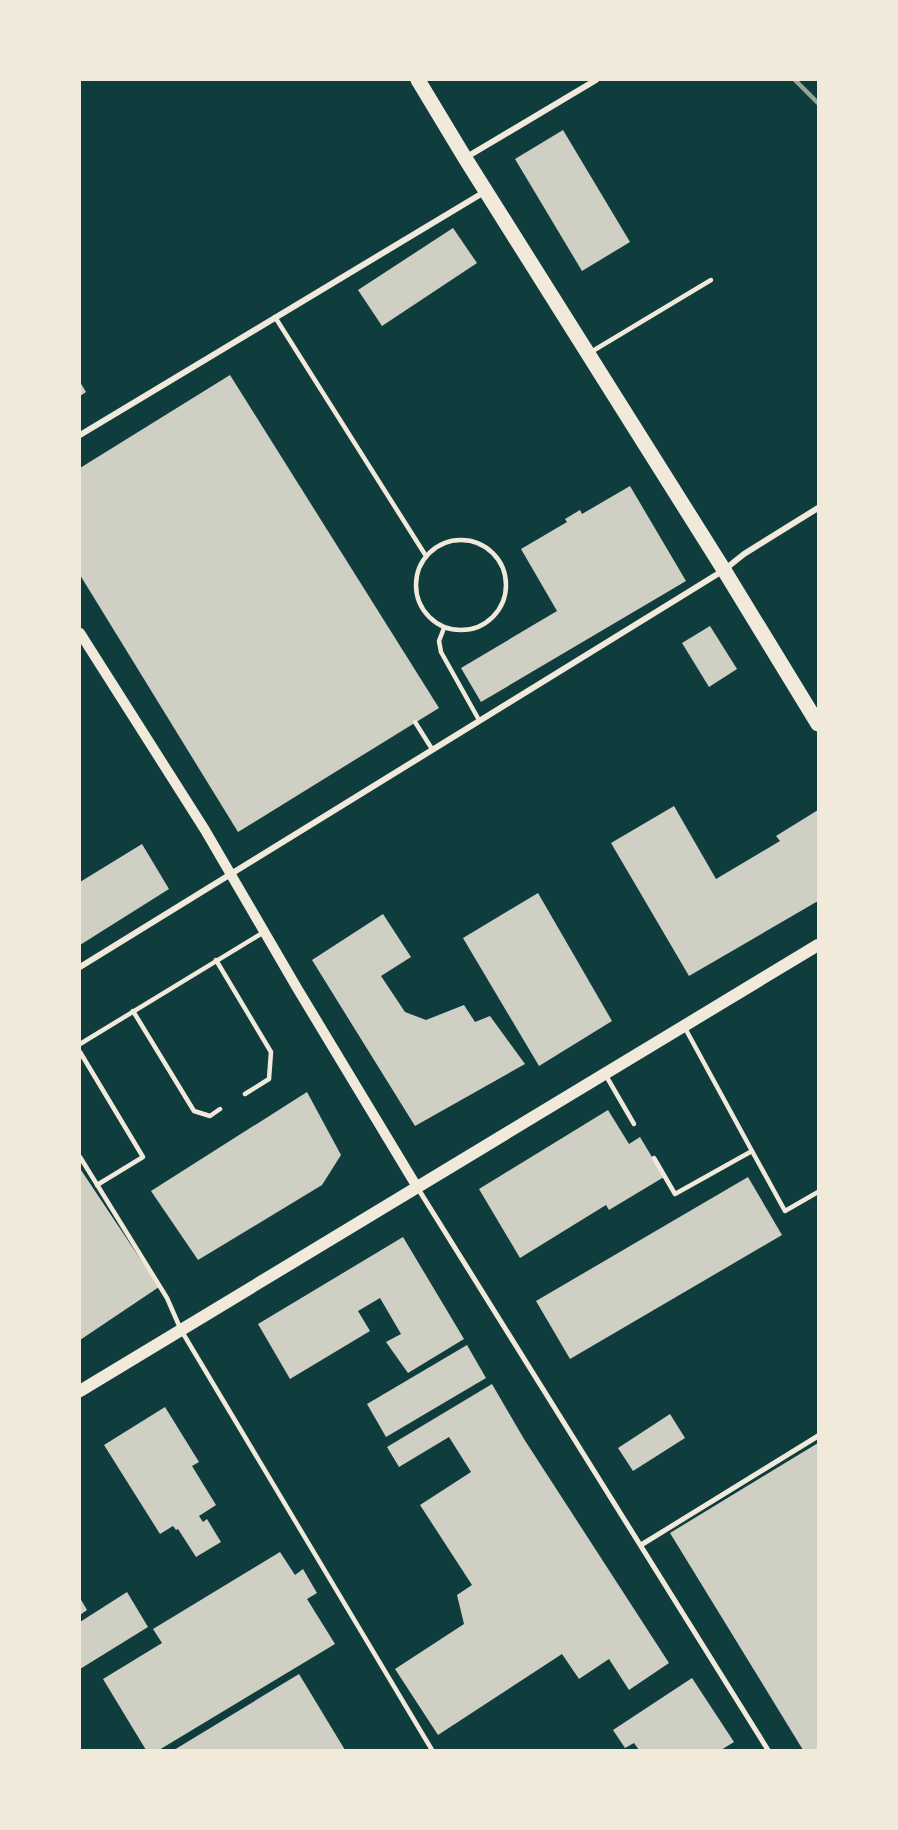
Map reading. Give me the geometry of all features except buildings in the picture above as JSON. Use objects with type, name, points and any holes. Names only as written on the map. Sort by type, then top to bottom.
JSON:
[{"type":"main road","points":[[418,80],[819,724]]},
{"type":"main road","points":[[80,1391],[819,945]]},
{"type":"street","points":[[465,158],[596,80]]},
{"type":"street","points":[[80,435],[486,191]]},
{"type":"street","points":[[80,967],[724,570],[744,554],[819,508]]},
{"type":"street","points":[[80,633],[205,830],[417,1187],[768,1750]]},
{"type":"street","points":[[640,1545],[819,1436]]},
{"type":"lane","points":[[589,354],[711,280]]},
{"type":"lane","points":[[275,317],[426,556]]},
{"type":"lane","points":[[453,540],[469,540],[484,545],[496,555],[504,569],[507,584],[504,600],[497,614],[485,624],[472,630],[458,631],[444,628],[422,609],[417,596],[416,582],[419,568],[426,556],[438,546],[453,540]]},
{"type":"lane","points":[[444,628],[439,641],[441,652],[479,720]]},
{"type":"lane","points":[[415,722],[432,749]]},
{"type":"lane","points":[[80,1044],[264,932]]},
{"type":"lane","points":[[216,960],[270,1052],[269,1079],[245,1094]]},
{"type":"lane","points":[[133,1011],[194,1111],[210,1116],[220,1109]]},
{"type":"lane","points":[[684,1025],[785,1211],[819,1192]]},
{"type":"lane","points":[[80,1052],[143,1157],[97,1185]]},
{"type":"lane","points":[[604,1074],[634,1124]]},
{"type":"lane","points":[[654,1158],[675,1194],[752,1151]]},
{"type":"lane","points":[[80,1158],[167,1298],[181,1330],[432,1750]]},
{"type":"railway","points":[[795,80],[818,103]]}]
